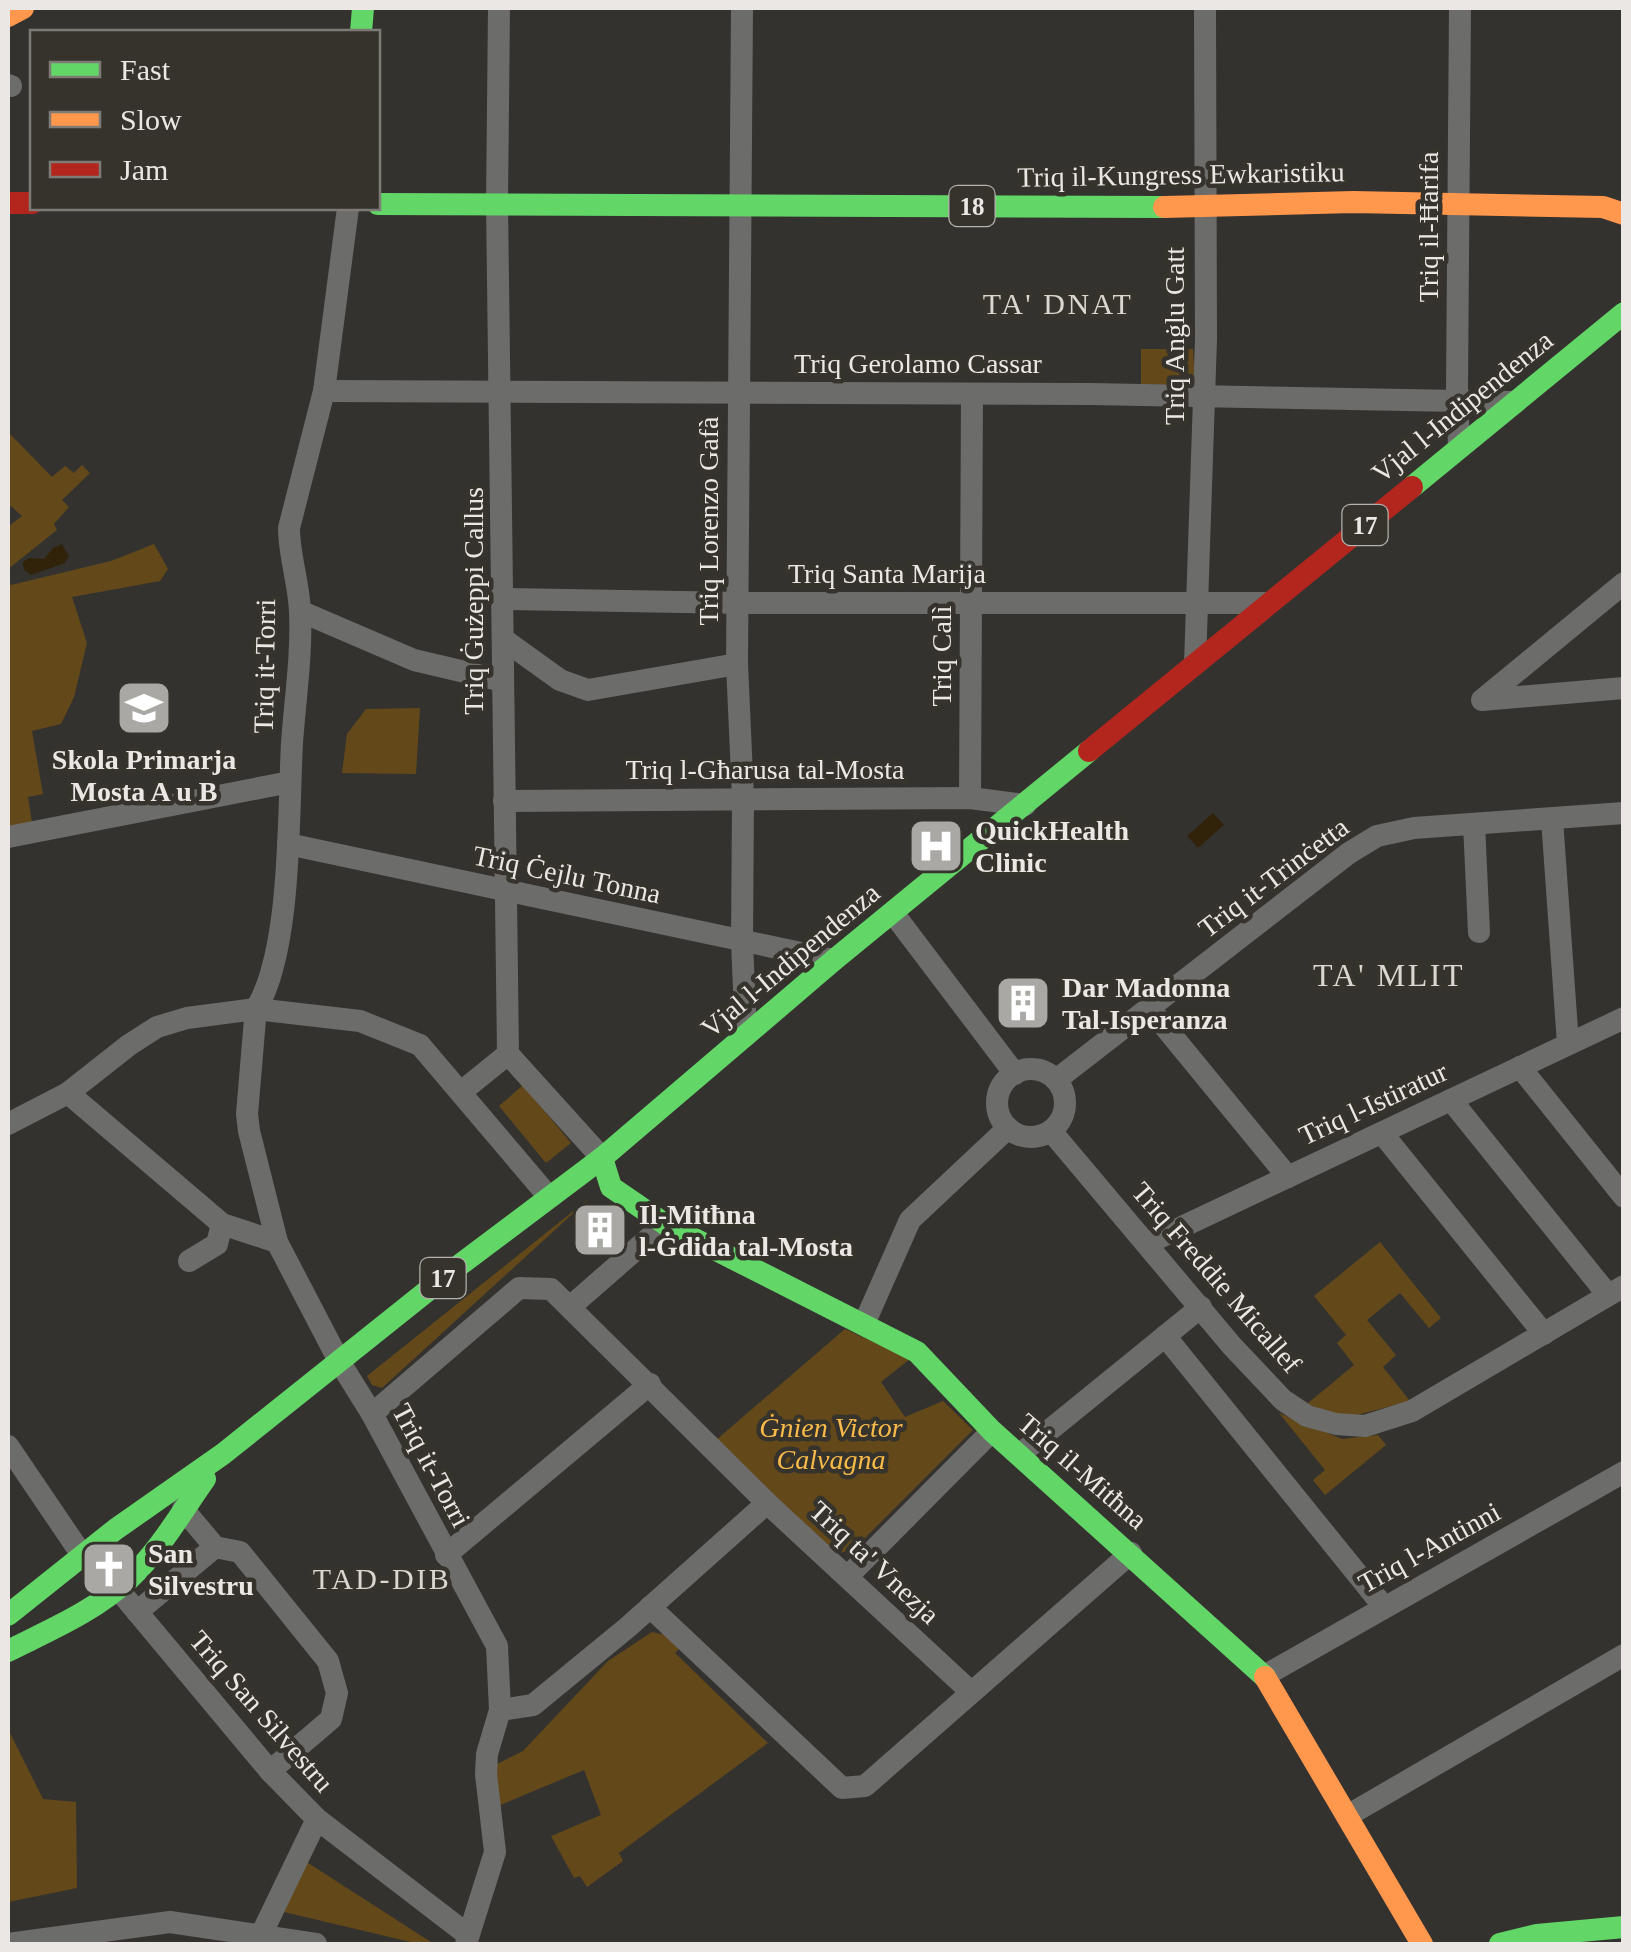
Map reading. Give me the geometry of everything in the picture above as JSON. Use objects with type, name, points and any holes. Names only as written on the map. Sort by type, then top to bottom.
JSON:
[{"type":"main road","points":[[8,16],[23,8]]},
{"type":"main road","name":"Triq il-Kungress Ewkaristiku","points":[[380,204],[1204,206],[1458,202],[1602,207],[1624,214]]},
{"type":"main road","name":"Vjal l-Indipendenza","points":[[8,1615],[116,1528],[224,1454],[602,1158],[834,960],[1623,313]]},
{"type":"main road","name":"Triq il-Mitħna","points":[[602,1158],[610,1188],[666,1224],[917,1352],[992,1431],[1264,1676],[1422,1944]]},
{"type":"main road","name":"Vjal l-Indipendenza","points":[[8,1651],[79,1615],[118,1589],[144,1564],[224,1454]]},
{"type":"main road","points":[[116,1528],[137,1548],[144,1564]]},
{"type":"main road","points":[[54,1579],[62,1606],[79,1615]]},
{"type":"main road","points":[[1500,1944],[1537,1935],[1624,1927]]},
{"type":"street","name":"Triq Ġużeppi Callus","points":[[499,8],[497,203],[508,1054]]},
{"type":"street","name":"Triq Lorenzo Gafà","points":[[742,8],[737,664],[746,1035]]},
{"type":"street","name":"Triq Anġlu Gatt","points":[[1194,664],[1205,398],[1206,8]]},
{"type":"street","name":"Triq il-Ħarifa","points":[[1459,447],[1456,401],[1460,8]]},
{"type":"street","name":"Triq it-Torri","points":[[348,210],[324,391],[288,528],[300,610],[288,844],[276,945],[266,992],[255,1014],[247,1114],[277,1242],[497,1646],[500,1710],[487,1754],[486,1774],[495,1852],[467,1940]]},
{"type":"street","name":"Triq Gerolamo Cassar","points":[[324,391],[1512,402]]},
{"type":"street","name":"Triq Calì","points":[[970,798],[972,394]]},
{"type":"street","points":[[1624,583],[1482,700],[1624,688]]},
{"type":"street","name":"Triq Santa Marija","points":[[503,599],[1270,604]]},
{"type":"street","points":[[300,610],[414,660],[504,682]]},
{"type":"street","points":[[503,639],[560,680],[588,690],[737,664]]},
{"type":"street","points":[[8,837],[290,782]]},
{"type":"street","name":"Triq l-Għarusa tal-Mosta","points":[[504,801],[970,798],[1025,805]]},
{"type":"street","name":"Triq it-Trinċetta","points":[[1056,1080],[1151,1010],[1349,852],[1377,836],[1414,828],[1624,813]]},
{"type":"street","points":[[1552,820],[1568,1044]]},
{"type":"street","points":[[1474,824],[1478,932]]},
{"type":"street","name":"Triq Ċejlu Tonna","points":[[288,844],[834,960]]},
{"type":"street","points":[[894,913],[1015,1074]]},
{"type":"street","points":[[1151,1010],[1288,1177]]},
{"type":"street","points":[[8,1124],[68,1093],[128,1044],[157,1027],[186,1018],[255,1014],[360,1021],[420,1045],[548,1197]]},
{"type":"street","name":"Triq l-Istiratur","points":[[1148,1243],[1624,1018]]},
{"type":"street","points":[[460,1092],[508,1054],[602,1158]]},
{"type":"street","points":[[1520,1067],[1624,1196]]},
{"type":"street","points":[[1036,1070],[1056,1080],[1065,1101],[1059,1123],[1051,1131],[1029,1137],[1008,1128],[998,1110],[998,1100],[1006,1080],[1015,1074],[1036,1070]]},
{"type":"street","points":[[68,1093],[222,1224],[277,1242]]},
{"type":"street","points":[[1450,1100],[1616,1291]]},
{"type":"street","points":[[864,1324],[910,1220],[1008,1128]]},
{"type":"street","name":"Triq Freddie Micallef","points":[[1051,1131],[1283,1400],[1306,1416],[1365,1426],[1412,1411],[1616,1291]]},
{"type":"street","points":[[1382,1132],[1544,1334]]},
{"type":"street","points":[[188,1261],[216,1244],[222,1224]]},
{"type":"street","points":[[570,1308],[666,1224]]},
{"type":"street","name":"Triq ta' Vnezja","points":[[372,1414],[519,1288],[550,1288],[768,1503],[970,1691]]},
{"type":"street","points":[[1019,1455],[1201,1307]]},
{"type":"street","points":[[1165,1336],[1384,1606]]},
{"type":"street","points":[[446,1555],[650,1384]]},
{"type":"street","points":[[848,1576],[992,1431]]},
{"type":"street","points":[[8,1446],[82,1555]]},
{"type":"street","name":"Triq l-Antinni","points":[[1264,1676],[1624,1472]]},
{"type":"street","points":[[500,1710],[534,1704],[768,1503]]},
{"type":"street","points":[[183,1509],[215,1547],[240,1552],[328,1661],[336,1692],[331,1719],[270,1771]]},
{"type":"street","points":[[137,1612],[215,1547]]},
{"type":"street","points":[[650,1607],[842,1788],[864,1786],[1131,1553]]},
{"type":"street","name":"Triq San Silvestru","points":[[118,1589],[270,1771],[316,1818],[467,1940]]},
{"type":"street","points":[[1346,1816],[1624,1655]]},
{"type":"street","points":[[262,1934],[316,1818]]},
{"type":"street","points":[[8,1944],[170,1922],[316,1944]]},
{"type":"green space","points":[[1141,349],[1193,349],[1195,386],[1141,384]]},
{"type":"green space","points":[[8,432],[52,477],[65,466],[74,473],[82,465],[90,473],[62,500],[69,507],[54,524],[57,530],[8,569],[8,527],[22,516],[11,506],[8,509]]},
{"type":"green space","points":[[154,544],[168,569],[160,581],[72,597],[87,643],[74,697],[61,724],[32,731],[43,794],[28,797],[32,823],[8,828],[8,581],[11,585],[111,561]]},
{"type":"green space","points":[[420,708],[416,774],[342,773],[347,734],[366,709]]},
{"type":"green space","points":[[523,1085],[571,1143],[546,1163],[499,1106]]},
{"type":"green space","points":[[591,1197],[382,1388],[372,1385],[367,1376]]},
{"type":"green space","points":[[1380,1242],[1441,1318],[1429,1328],[1400,1293],[1367,1320],[1396,1355],[1383,1367],[1410,1401],[1342,1419],[1307,1404],[1354,1365],[1337,1343],[1346,1335],[1314,1296]]},
{"type":"green space","name":"Ġnien Victor Calvagna","points":[[845,1329],[910,1359],[881,1382],[905,1417],[943,1401],[973,1430],[853,1550],[834,1554],[716,1440]]},
{"type":"green space","points":[[1279,1413],[1342,1439],[1378,1435],[1386,1445],[1325,1495],[1313,1480],[1325,1470]]},
{"type":"green space","points":[[652,1632],[665,1635],[680,1648],[675,1653],[768,1743],[619,1853],[623,1861],[587,1887],[580,1876],[574,1878],[551,1836],[601,1815],[584,1770],[493,1808],[493,1766],[523,1751],[608,1661]]},
{"type":"green space","points":[[8,1729],[43,1799],[76,1802],[77,1888],[8,1902]]},
{"type":"green space","points":[[305,1861],[434,1944],[419,1944],[284,1912]]},
{"type":"shaded area","points":[[62,544],[69,556],[65,563],[31,575],[24,570],[23,562],[29,558],[44,559]]},
{"type":"shaded area","points":[[1213,813],[1224,825],[1198,848],[1187,836]]},
{"type":"traffic: fast","points":[[361,30],[363,8]]},
{"type":"traffic: fast","points":[[380,204],[1164,207]]},
{"type":"traffic: fast","points":[[1412,487],[1624,313]]},
{"type":"traffic: fast","points":[[8,1615],[116,1529],[223,1454],[461,1264],[602,1158],[834,960],[1089,751]]},
{"type":"traffic: fast","points":[[602,1158],[611,1187],[665,1224],[917,1352],[992,1431],[1265,1677]]},
{"type":"traffic: fast","points":[[8,1651],[87,1610],[129,1579],[160,1544],[205,1479]]},
{"type":"traffic: fast","points":[[1500,1944],[1537,1935],[1624,1927]]},
{"type":"traffic: slow","points":[[8,16],[23,8]]},
{"type":"traffic: slow","points":[[1164,207],[1353,202],[1603,207],[1624,214]]},
{"type":"traffic: slow","points":[[1265,1677],[1422,1944]]},
{"type":"traffic: jam","points":[[8,203],[30,203]]},
{"type":"traffic: jam","points":[[1089,751],[1412,487]]},
{"type":"place","name":"Skola Primarja Mosta A u B","points":[[144,708]]},
{"type":"place","name":"QuickHealth Clinic","points":[[936,846]]},
{"type":"place","name":"Dar Madonna Tal-Isperanza","points":[[1023,1003]]},
{"type":"place","name":"Il-Mitħna l-Ġdida tal-Mosta","points":[[600,1230]]},
{"type":"place","name":"San Silvestru","points":[[109,1569]]},
{"type":"district","name":"TA' DNAT","points":[[1058,304]]},
{"type":"district","name":"TA' MLIT","points":[[1389,975]]},
{"type":"district","name":"TAD-DIB","points":[[382,1579]]}]
